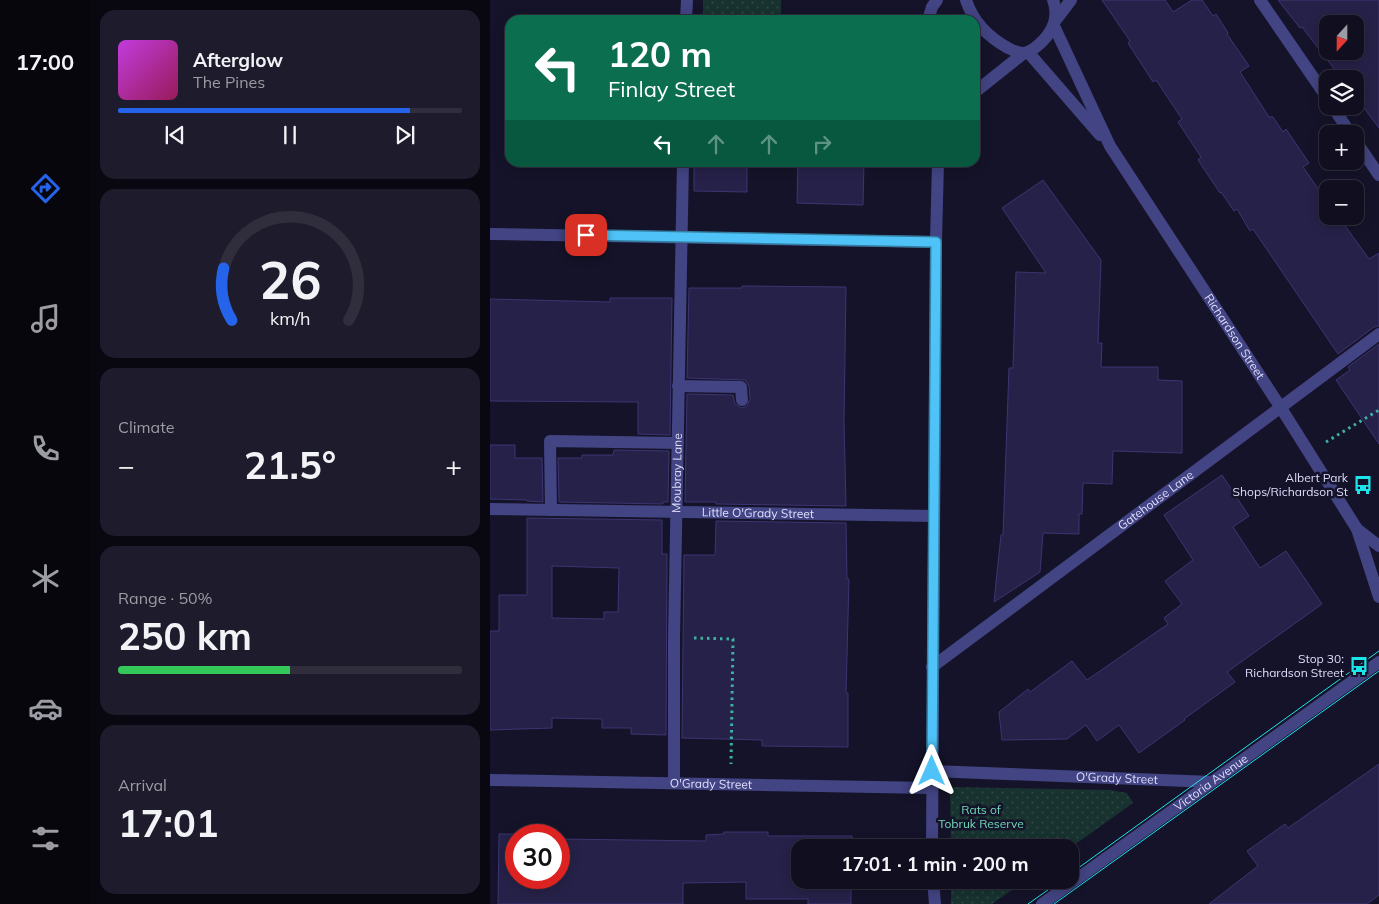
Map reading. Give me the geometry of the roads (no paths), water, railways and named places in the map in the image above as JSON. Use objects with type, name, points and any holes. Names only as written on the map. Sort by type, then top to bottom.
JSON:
[{"type":"street","points":[[686,15],[687,0]]},
{"type":"street","points":[[930,15],[936,0]]},
{"type":"street","points":[[966,0],[972,15]]},
{"type":"street","name":"Richardson Street","points":[[1053,0],[1056,12],[1054,24],[1110,146],[1310,453],[1356,529],[1379,596]]},
{"type":"street","points":[[980,88],[1044,40],[1071,0]]},
{"type":"street","points":[[1260,0],[1319,86]]},
{"type":"street","points":[[980,25],[990,36],[1011,49],[1026,52]]},
{"type":"street","name":"Richardson Street","points":[[1026,52],[1110,146]]},
{"type":"street","points":[[1364,153],[1379,175]]},
{"type":"street","name":"Moubray Lane","points":[[674,783],[678,386],[684,167]]},
{"type":"street","points":[[932,839],[932,667],[938,167]]},
{"type":"street","points":[[490,234],[936,242]]},
{"type":"street","name":"Gatehouse Lane","points":[[932,667],[1379,334]]},
{"type":"street","points":[[678,386],[741,387],[742,400]]},
{"type":"street","points":[[551,510],[550,441],[678,443]]},
{"type":"street","name":"Little O'Grady Street","points":[[490,509],[934,516]]},
{"type":"street","name":"Richardson Street","points":[[1356,529],[1379,546]]},
{"type":"street","name":"Victoria Avenue","points":[[1042,904],[1379,662]]},
{"type":"street","name":"O'Grady Street","points":[[932,771],[1212,782]]},
{"type":"street","name":"O'Grady Street","points":[[490,780],[932,788]]},
{"type":"street","points":[[934,889],[935,904]]},
{"type":"tram line","points":[[1079,868],[1379,651]]},
{"type":"tram line","points":[[1054,904],[1379,671]]},
{"type":"tram line","points":[[1028,904],[1049,889]]},
{"type":"place","name":"Albert Park Shops/Richardson St","points":[[1363,485]]},
{"type":"place","name":"Stop 30: Richardson Street","points":[[1359,666]]},
{"type":"park label","name":"Rats of Tobruk Reserve","points":[[981,817]]}]
